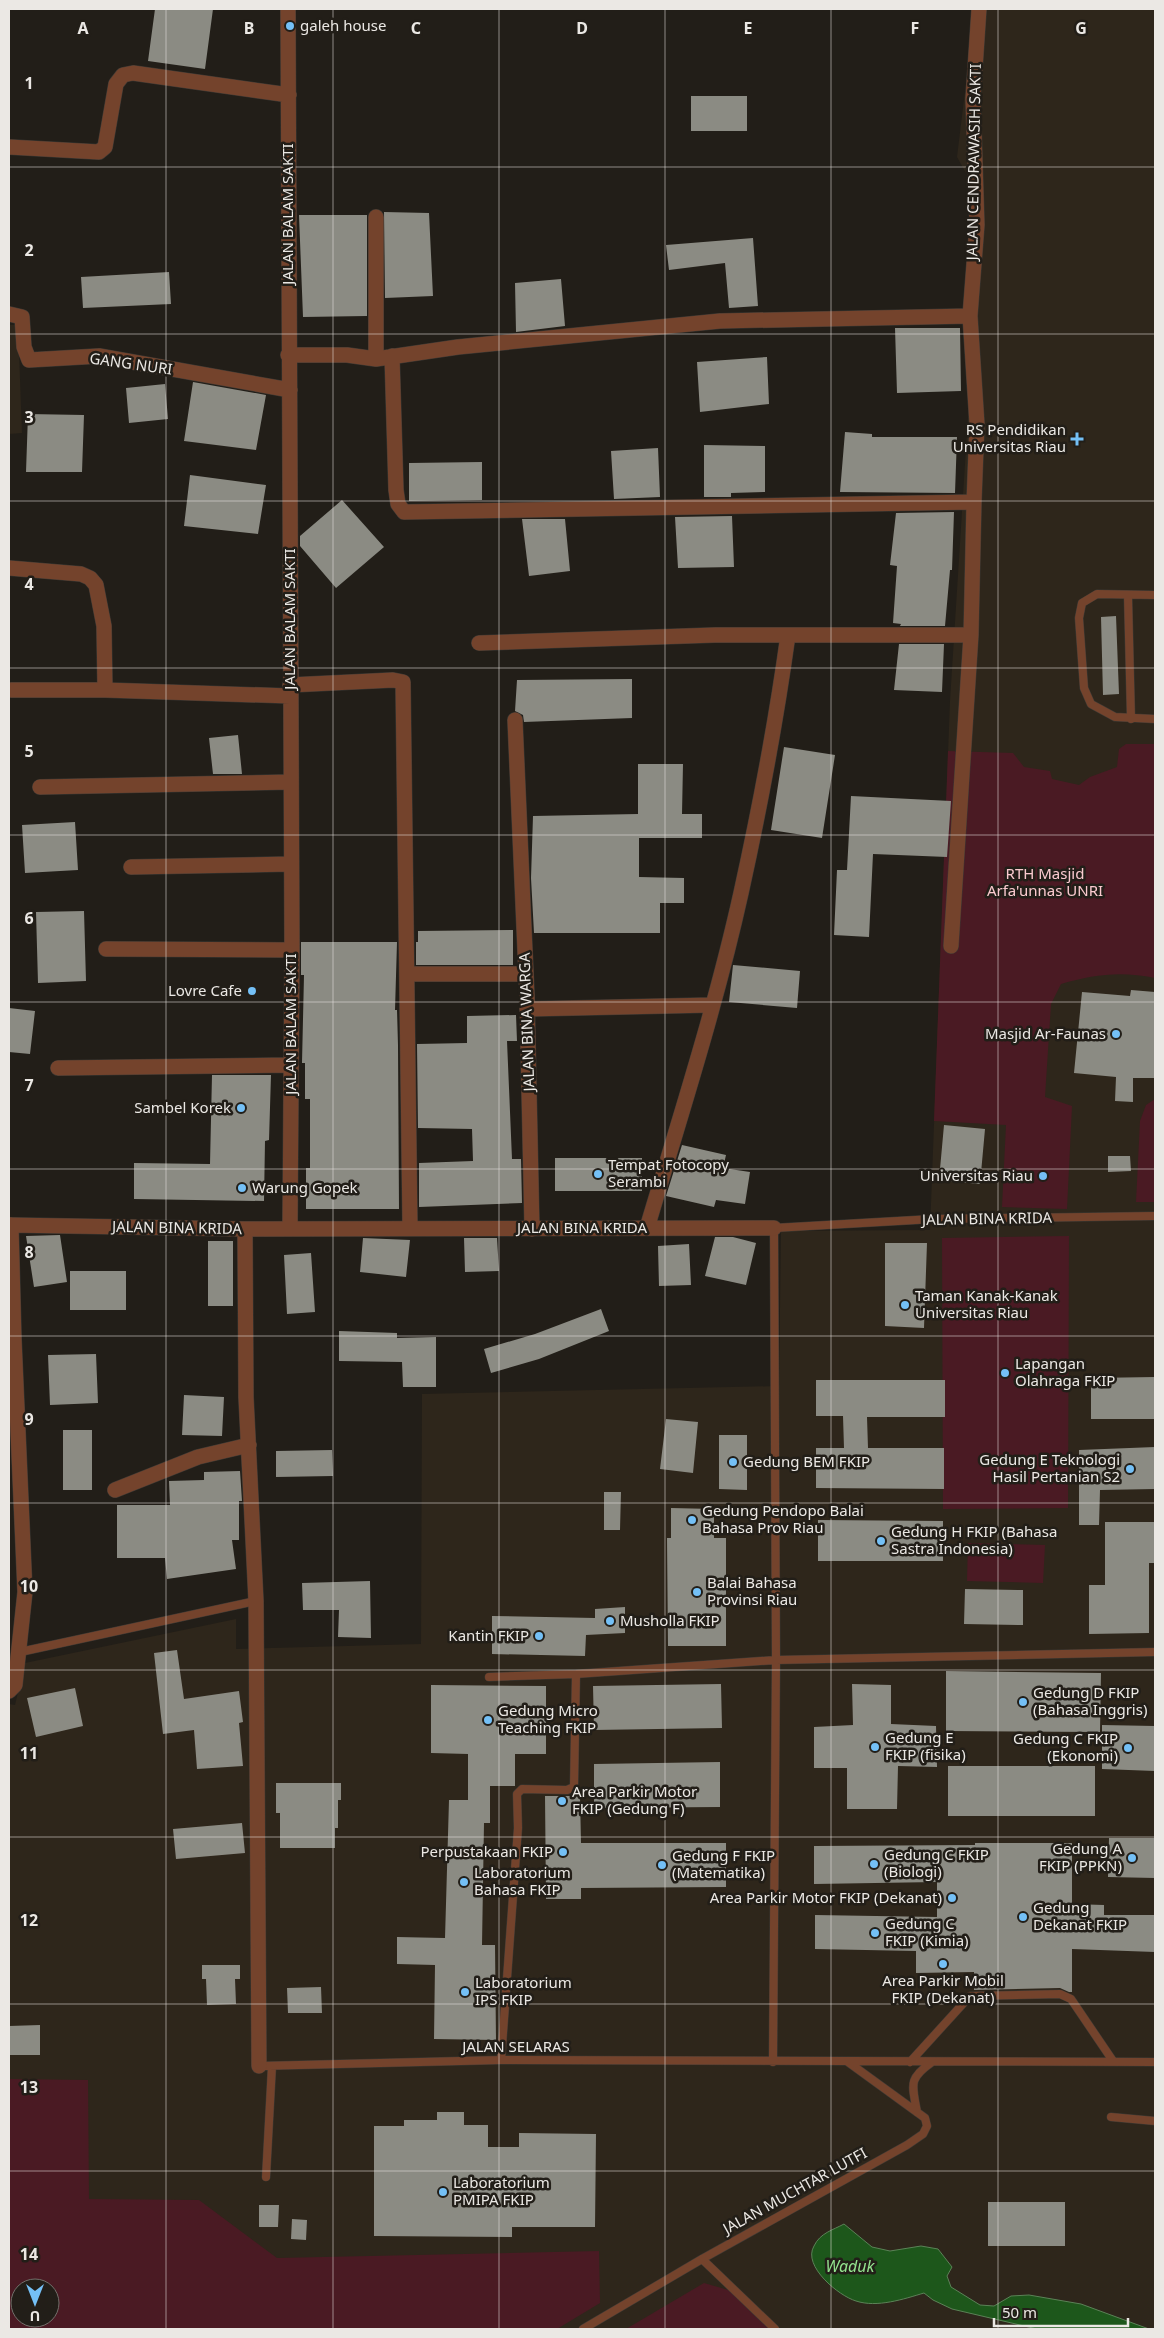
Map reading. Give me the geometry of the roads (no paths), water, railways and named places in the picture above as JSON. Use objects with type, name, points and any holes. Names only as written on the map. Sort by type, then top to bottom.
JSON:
[{"type":"street","name":"JALAN BALAM SAKTI","points":[[288,9],[292,950],[290,1229]]},
{"type":"street","name":"JALAN CENDRAWASIH SAKTI","points":[[951,946],[971,635],[976,424],[970,316],[977,225],[973,98],[979,9]]},
{"type":"street","points":[[9,147],[99,152],[102,150],[116,84],[123,75],[133,73],[289,95]]},
{"type":"street","points":[[376,217],[376,359]]},
{"type":"street","name":"GANG NURI","points":[[9,314],[22,317],[24,347],[29,360],[99,356],[290,390]]},
{"type":"street","points":[[288,355],[347,355],[376,359],[458,347],[720,321],[970,316]]},
{"type":"street","points":[[392,356],[396,490],[398,504],[404,512],[974,502]]},
{"type":"street","points":[[9,568],[72,573],[90,578],[96,585],[104,626],[105,690]]},
{"type":"street","points":[[647,1228],[712,1005],[741,894],[777,718],[788,635]]},
{"type":"street","points":[[479,643],[706,636],[971,635]]},
{"type":"street","points":[[12,690],[290,690],[393,680],[403,682],[410,1228]]},
{"type":"street","name":"JALAN BINA WARGA","points":[[515,720],[526,974],[532,1229]]},
{"type":"street","points":[[40,787],[291,782]]},
{"type":"street","points":[[130,867],[291,864]]},
{"type":"street","points":[[106,949],[292,950]]},
{"type":"street","points":[[407,974],[526,974]]},
{"type":"street","points":[[527,1009],[712,1005]]},
{"type":"street","points":[[58,1068],[291,1065]]},
{"type":"street","points":[[9,1690],[15,1685],[25,1592],[14,1461],[10,1225]]},
{"type":"street","name":"JALAN BINA KRIDA","points":[[10,1225],[245,1229],[774,1228]]},
{"type":"street","points":[[245,1229],[249,1445],[256,1601],[266,2066]]},
{"type":"street","points":[[115,1490],[198,1457],[249,1445]]},
{"type":"lane","points":[[1155,595],[1097,594],[1087,598],[1082,603],[1079,618],[1086,695],[1091,704],[1104,713],[1131,719],[1155,719]]},
{"type":"lane","points":[[1128,596],[1131,719]]},
{"type":"lane","name":"JALAN BINA KRIDA","points":[[774,1228],[933,1219],[1155,1216]]},
{"type":"lane","points":[[773,2062],[776,1660],[774,1228]]},
{"type":"lane","points":[[20,1652],[256,1601]]},
{"type":"lane","points":[[489,1677],[576,1674],[776,1660],[1155,1652]]},
{"type":"lane","points":[[500,2060],[518,1828],[517,1794],[522,1789],[567,1790],[574,1787],[576,1674]]},
{"type":"lane","points":[[910,2062],[970,1996],[1060,1994],[1071,2000],[1113,2061]]},
{"type":"lane","name":"JALAN SELARAS","points":[[266,2066],[500,2060],[1155,2062]]},
{"type":"lane","points":[[848,2062],[917,2112]]},
{"type":"lane","points":[[917,2112],[912,2080],[917,2072],[932,2062]]},
{"type":"lane","points":[[266,2066],[266,2177]]},
{"type":"lane","name":"JALAN MUCHTAR LUTFI","points":[[583,2329],[702,2259],[915,2140],[927,2126],[925,2118],[917,2112]]},
{"type":"lane","points":[[1111,2118],[1155,2121]]},
{"type":"lane","points":[[702,2259],[775,2329]]},
{"type":"water","name":"Waduk","points":[[844,2224],[872,2247],[890,2251],[921,2246],[938,2249],[952,2267],[947,2276],[951,2287],[980,2305],[994,2306],[1011,2296],[1029,2295],[1081,2304],[1149,2329],[1037,2329],[952,2309],[933,2300],[924,2293],[899,2300],[873,2304],[856,2301],[832,2287],[824,2279],[813,2262],[814,2246],[820,2238],[827,2232]]},
{"type":"place","name":"galeh house","points":[[290,26]]},
{"type":"place","name":"RS Pendidikan Universitas Riau","points":[[1077,439]]},
{"type":"place","name":"Lovre Cafe","points":[[252,991]]},
{"type":"place","name":"Masjid Ar-Faunas","points":[[1116,1034]]},
{"type":"place","name":"Sambel Korek","points":[[241,1108]]},
{"type":"place","name":"Tempat Fotocopy Serambi","points":[[598,1174]]},
{"type":"place","name":"Universitas Riau","points":[[1043,1176]]},
{"type":"place","name":"Warung Gopek","points":[[242,1188]]},
{"type":"place","name":"Taman Kanak-Kanak Universitas Riau","points":[[905,1305]]},
{"type":"place","name":"Lapangan Olahraga FKIP","points":[[1005,1373]]},
{"type":"place","name":"Gedung BEM FKIP","points":[[733,1462]]},
{"type":"place","name":"Gedung E Teknologi Hasil Pertanian S2","points":[[1130,1469]]},
{"type":"place","name":"Gedung Pendopo Balai Bahasa Prov Riau","points":[[692,1520]]},
{"type":"place","name":"Gedung H FKIP (Bahasa Sastra Indonesia)","points":[[881,1541]]},
{"type":"place","name":"Balai Bahasa Provinsi Riau","points":[[697,1592]]},
{"type":"place","name":"Musholla FKIP","points":[[610,1621]]},
{"type":"place","name":"Kantin FKIP","points":[[539,1636]]},
{"type":"place","name":"Gedung D FKIP (Bahasa Inggris)","points":[[1023,1702]]},
{"type":"place","name":"Gedung Micro Teaching FKIP","points":[[488,1720]]},
{"type":"place","name":"Gedung E FKIP (fisika)","points":[[875,1747]]},
{"type":"place","name":"Gedung C FKIP (Ekonomi)","points":[[1128,1748]]},
{"type":"place","name":"Area Parkir Motor FKIP (Gedung F)","points":[[562,1801]]},
{"type":"place","name":"Perpustakaan FKIP","points":[[563,1852]]},
{"type":"place","name":"Gedung A FKIP (PPKN)","points":[[1132,1858]]},
{"type":"place","name":"Gedung C FKIP (Biologi)","points":[[874,1864]]},
{"type":"place","name":"Gedung F FKIP (Matematika)","points":[[662,1865]]},
{"type":"place","name":"Laboratorium Bahasa FKIP","points":[[464,1882]]},
{"type":"place","name":"Area Parkir Motor FKIP (Dekanat)","points":[[952,1898]]},
{"type":"place","name":"Gedung Dekanat FKIP","points":[[1023,1917]]},
{"type":"place","name":"Gedung C FKIP (Kimia)","points":[[875,1933]]},
{"type":"place","name":"Area Parkir Mobil FKIP (Dekanat)","points":[[943,1964]]},
{"type":"place","name":"Laboratorium IPS FKIP","points":[[465,1992]]},
{"type":"place","name":"Laboratorium PMIPA FKIP","points":[[443,2192]]},
{"type":"park label","name":"RTH Masjid Arfa'unnas UNRI","points":[[1045,882]]}]
